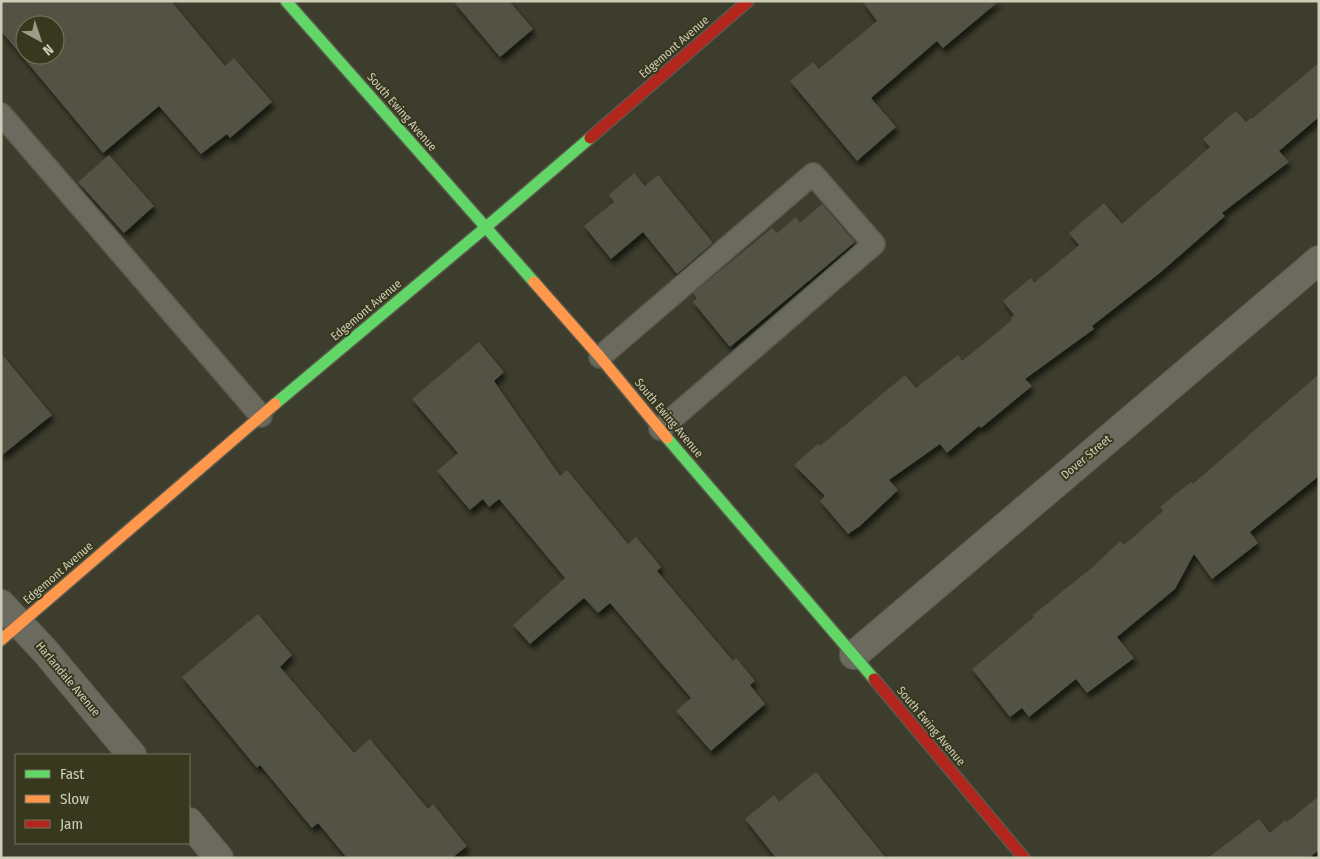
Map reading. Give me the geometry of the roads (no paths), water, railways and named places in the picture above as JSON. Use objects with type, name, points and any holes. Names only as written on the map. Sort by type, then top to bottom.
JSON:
[{"type":"street","name":"South Ewing Avenue","points":[[286,1],[600,357],[1024,858]]},
{"type":"street","name":"Edgemont Avenue","points":[[11,632],[261,416],[486,228],[748,1]]},
{"type":"street","name":"Dover Street","points":[[854,655],[1319,260]]},
{"type":"street","name":"Harlandale Avenue","points":[[1,604],[11,632],[131,754]]},
{"type":"street","points":[[190,823],[219,858]]},
{"type":"lane","points":[[1,114],[261,416]]},
{"type":"lane","points":[[600,357],[814,174],[874,244],[660,429]]}]
